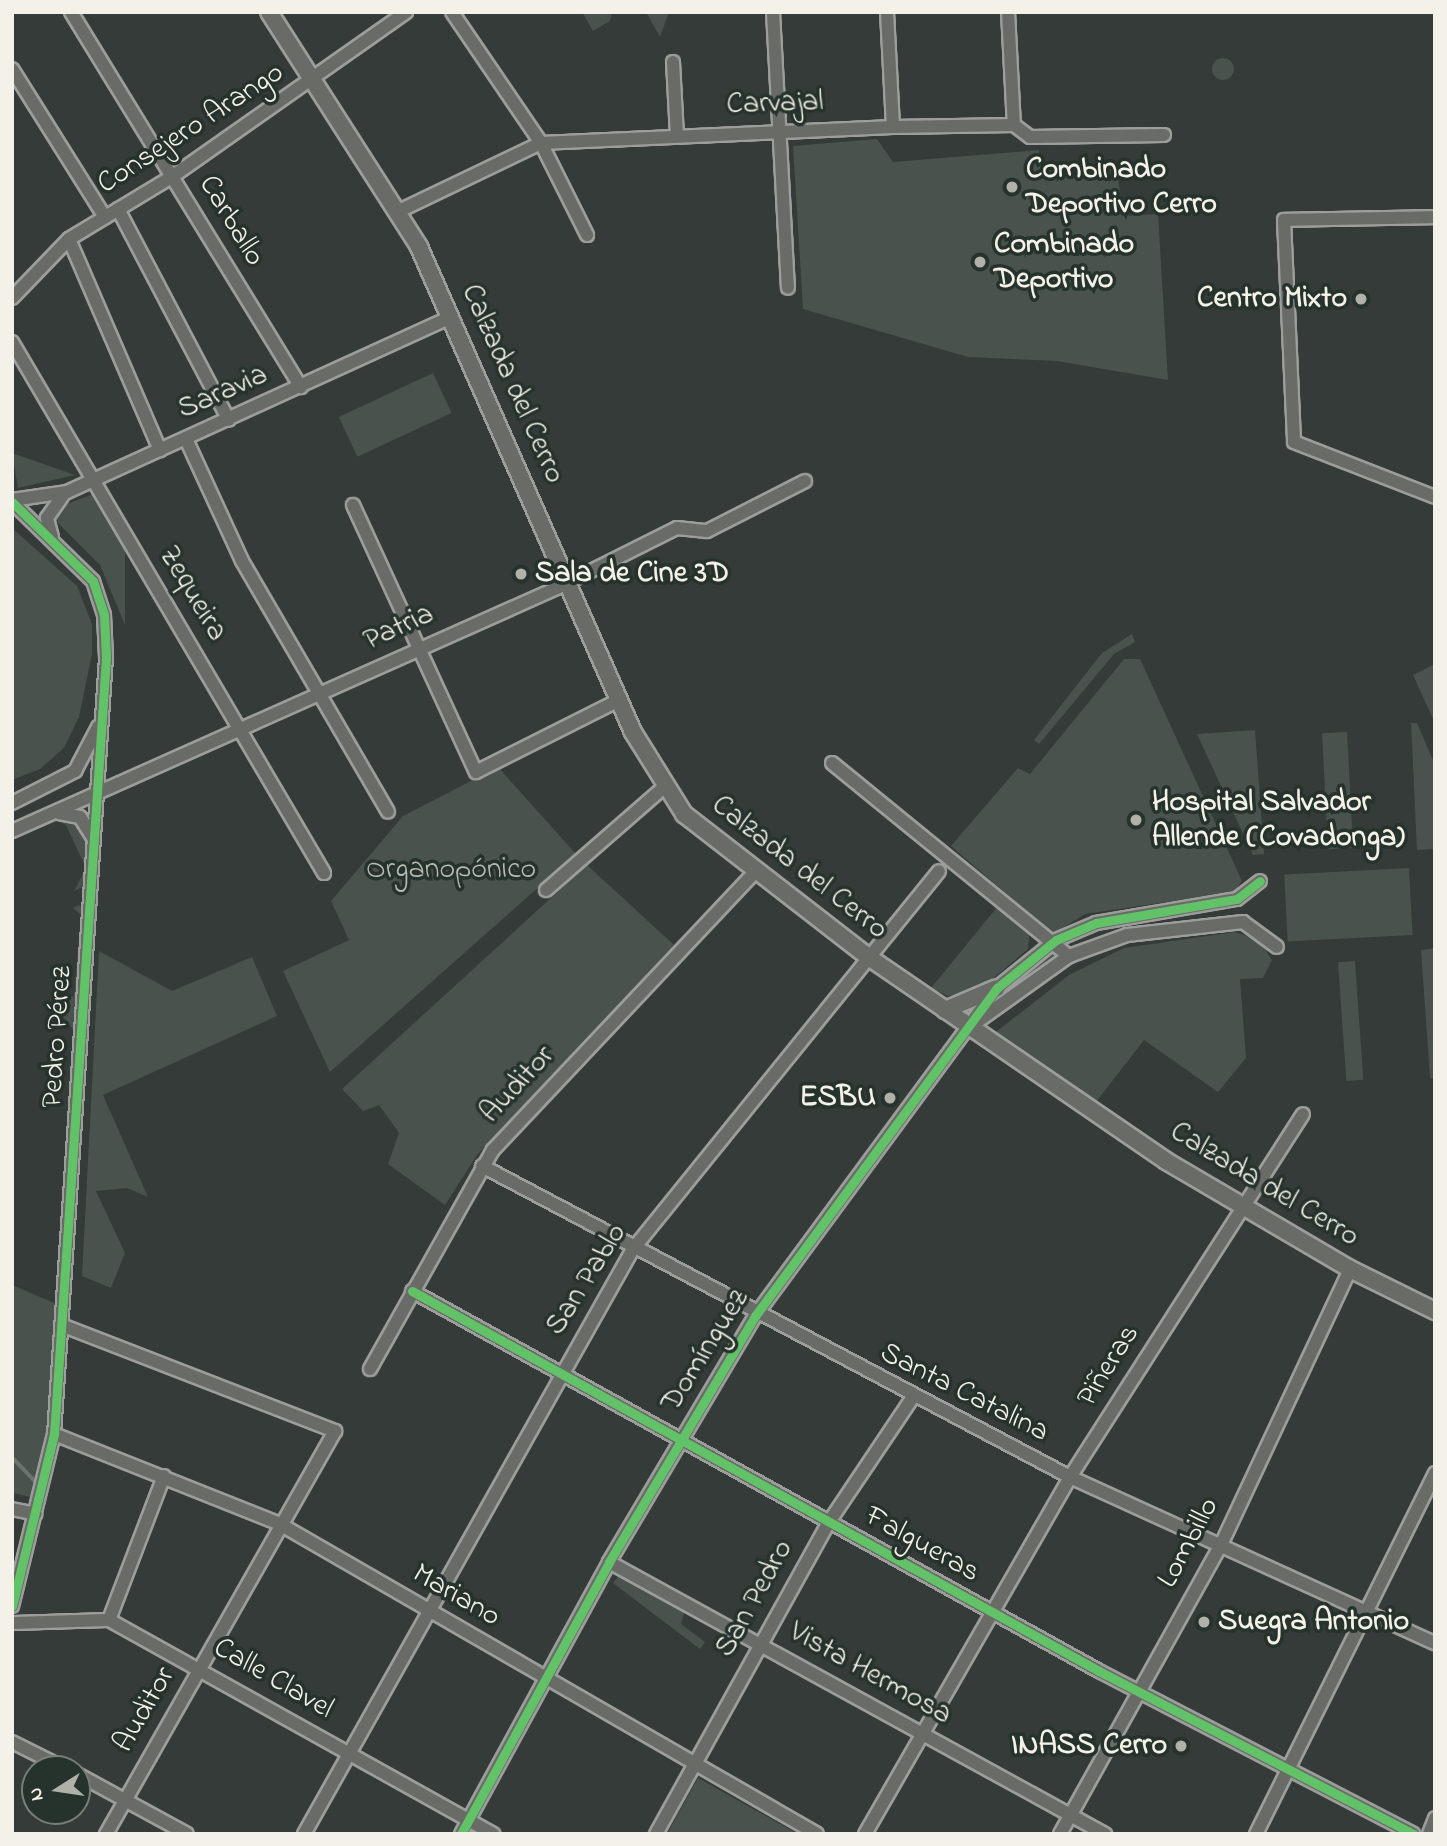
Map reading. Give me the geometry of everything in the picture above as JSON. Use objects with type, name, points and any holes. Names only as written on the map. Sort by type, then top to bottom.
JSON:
[{"type":"main road","name":"Calzada del Cerro","points":[[269,12],[399,211],[451,317],[619,700],[663,788],[696,827],[867,956],[1240,1207],[1350,1269],[1435,1311]]},
{"type":"main road","points":[[945,1010],[997,988]]},
{"type":"street","name":"Carballo","points":[[71,12],[301,387]]},
{"type":"street","name":"Consejero Arango","points":[[12,299],[69,239],[173,176],[315,79],[406,12]]},
{"type":"street","points":[[452,12],[541,143],[587,235]]},
{"type":"street","points":[[773,12],[788,288]]},
{"type":"street","points":[[887,12],[893,127]]},
{"type":"street","points":[[1008,12],[1014,125]]},
{"type":"street","points":[[673,62],[677,135]]},
{"type":"street","points":[[12,69],[105,217]]},
{"type":"street","name":"Carvajal","points":[[399,211],[541,143],[778,130],[1014,125],[1030,137],[1164,135]]},
{"type":"street","points":[[118,209],[229,420]]},
{"type":"street","points":[[1435,217],[1284,220],[1291,435],[1298,446],[1435,497]]},
{"type":"street","points":[[69,239],[160,450]]},
{"type":"street","name":"Saravia","points":[[12,501],[67,492],[451,317]]},
{"type":"street","name":"Zequeira","points":[[12,342],[324,873]]},
{"type":"street","points":[[186,439],[242,561],[388,812]]},
{"type":"street","name":"Patria","points":[[12,831],[569,582],[677,528],[707,531],[805,481]]},
{"type":"street","points":[[52,538],[49,512],[67,492]]},
{"type":"street","name":"Pedro Pérez","points":[[12,501],[86,571],[102,604],[104,702],[64,1326],[54,1434],[12,1606]]},
{"type":"street","points":[[353,505],[476,772],[619,700]]},
{"type":"street","points":[[75,771],[92,746],[104,702]]},
{"type":"street","points":[[12,803],[94,762],[101,770]]},
{"type":"street","points":[[832,763],[1056,940],[1069,956]]},
{"type":"street","points":[[546,890],[663,788]]},
{"type":"street","points":[[56,813],[80,817],[96,843]]},
{"type":"street","name":"San Pablo","points":[[304,1834],[559,1373],[634,1250],[867,956],[939,871]]},
{"type":"street","name":"Auditor","points":[[370,1369],[482,1166],[755,872]]},
{"type":"street","name":"Domínguez","points":[[461,1834],[609,1562],[755,1316],[997,988],[1056,940],[1123,914],[1237,898],[1260,881]]},
{"type":"street","name":"Domínguez","points":[[970,1027],[1069,956],[1153,930],[1243,922],[1277,947]]},
{"type":"street","name":"Piñeras","points":[[865,1834],[1070,1477],[1240,1207],[1303,1114]]},
{"type":"street","name":"Santa Catalina","points":[[482,1166],[755,1316],[1070,1477],[1368,1616],[1435,1643]]},
{"type":"street","name":"Lombillo","points":[[1060,1834],[1220,1547],[1350,1269]]},
{"type":"street","name":"Falgueras","points":[[412,1291],[993,1612],[1413,1834]]},
{"type":"street","name":"Auditor","points":[[64,1326],[335,1432],[278,1523],[201,1667],[124,1798],[106,1834]]},
{"type":"street","name":"San Pedro","points":[[656,1834],[829,1522],[913,1397]]},
{"type":"street","name":"Mariano","points":[[54,1434],[278,1523],[817,1834]]},
{"type":"street","points":[[1256,1834],[1368,1616],[1435,1473]]},
{"type":"street","points":[[109,1620],[164,1476]]},
{"type":"street","points":[[12,1509],[36,1514]]},
{"type":"street","name":"Vista Hermosa","points":[[609,1562],[1105,1834]]},
{"type":"street","name":"Calle Clavel","points":[[12,1623],[109,1620],[201,1667],[494,1834]]},
{"type":"street","points":[[12,1742],[38,1755]]},
{"type":"street","points":[[91,1781],[187,1834]]},
{"type":"street","points":[[1429,1834],[1435,1818]]},
{"type":"green space","points":[[582,12],[612,12],[610,21],[593,31]]},
{"type":"green space","points":[[646,12],[669,12],[660,37]]},
{"type":"green space","points":[[1223,58],[1231,61],[1234,69],[1231,77],[1223,80],[1215,77],[1212,69],[1215,61]]},
{"type":"green space","name":"Combinado Deportivo","points":[[877,139],[893,162],[1039,150],[1040,164],[1116,162],[1123,216],[1158,214],[1168,380],[1057,361],[968,357],[803,309],[793,146]]},
{"type":"green space","points":[[433,373],[452,413],[357,457],[339,417]]},
{"type":"green space","points":[[12,453],[75,475],[18,488]]},
{"type":"green space","points":[[93,494],[125,550],[125,625],[100,565],[56,521],[62,506]]},
{"type":"green space","points":[[12,528],[77,586],[92,624],[92,654],[79,717],[64,748],[40,769],[12,780]]},
{"type":"green space","points":[[1132,634],[1135,642],[1114,654],[1039,744],[1034,740],[1102,653]]},
{"type":"green space","points":[[1124,659],[1140,659],[1242,881],[1234,892],[1085,914],[1053,934],[951,846],[1018,768],[1030,774]]},
{"type":"green space","points":[[1435,664],[1435,723],[1413,675]]},
{"type":"green space","points":[[1411,723],[1417,723],[1435,765],[1435,849],[1417,850]]},
{"type":"green space","points":[[1255,730],[1264,854],[1253,855],[1197,734]]},
{"type":"green space","points":[[1347,732],[1353,848],[1328,849],[1322,733]]},
{"type":"green space","name":"Organopónico","points":[[498,767],[576,854],[330,1072],[283,971],[349,940],[331,901],[403,816]]},
{"type":"green space","points":[[56,818],[75,820],[89,840],[87,885],[74,891],[86,868],[66,825],[57,821],[12,840]]},
{"type":"green space","points":[[587,865],[674,945],[477,1155],[445,1205],[388,1164],[399,1133],[379,1105],[363,1111],[342,1089]]},
{"type":"green space","points":[[1409,868],[1413,935],[1288,941],[1284,875]]},
{"type":"green space","points":[[79,905],[86,911],[75,1032],[60,1013],[63,1001],[74,996],[81,915],[73,908]]},
{"type":"green space","points":[[998,906],[1030,928],[1028,949],[978,991],[948,996],[931,988]]},
{"type":"green space","points":[[1235,932],[1259,940],[1272,960],[1263,978],[1240,979],[1246,1058],[1218,1092],[1144,1040],[1096,1102],[996,1032],[1069,975],[1124,948]]},
{"type":"green space","points":[[1435,948],[1435,1078],[1430,1078],[1421,950]]},
{"type":"green space","points":[[99,951],[172,991],[252,957],[277,1016],[103,1095],[148,1197],[127,1188],[96,1191],[125,1253],[111,1288],[82,1276]]},
{"type":"green space","points":[[1052,951],[1055,956],[1009,989],[1008,986]]},
{"type":"green space","points":[[1355,961],[1363,1080],[1346,1081],[1338,962]]},
{"type":"green space","points":[[12,1285],[59,1305],[46,1431],[31,1497],[12,1493]]},
{"type":"green space","points":[[620,1574],[685,1610],[681,1624],[705,1642],[700,1649],[613,1583]]},
{"type":"green space","points":[[698,1778],[766,1816],[798,1834],[667,1834]]},
{"type":"waterway","points":[[12,1457],[35,1481]]},
{"type":"cycle path","points":[[12,502],[93,581],[104,615],[106,658],[54,1434],[12,1606]]},
{"type":"cycle path","points":[[461,1834],[609,1562],[755,1316],[997,988],[1056,940],[1096,923],[1237,899],[1260,881]]},
{"type":"cycle path","points":[[412,1291],[1099,1671],[1413,1834]]},
{"type":"place","name":"Combinado Deportivo Cerro","points":[[1012,187]]},
{"type":"place","name":"Combinado Deportivo","points":[[980,262]]},
{"type":"place","name":"Centro Mixto","points":[[1361,299]]},
{"type":"place","name":"Sala de Cine 3D","points":[[521,574]]},
{"type":"place","name":"Hospital Salvador Allende (Covadonga)","points":[[1136,820]]},
{"type":"place","name":"ESBU","points":[[890,1098]]},
{"type":"place","name":"Suegra Antonio","points":[[1204,1622]]},
{"type":"place","name":"INASS Cerro","points":[[1181,1746]]}]
